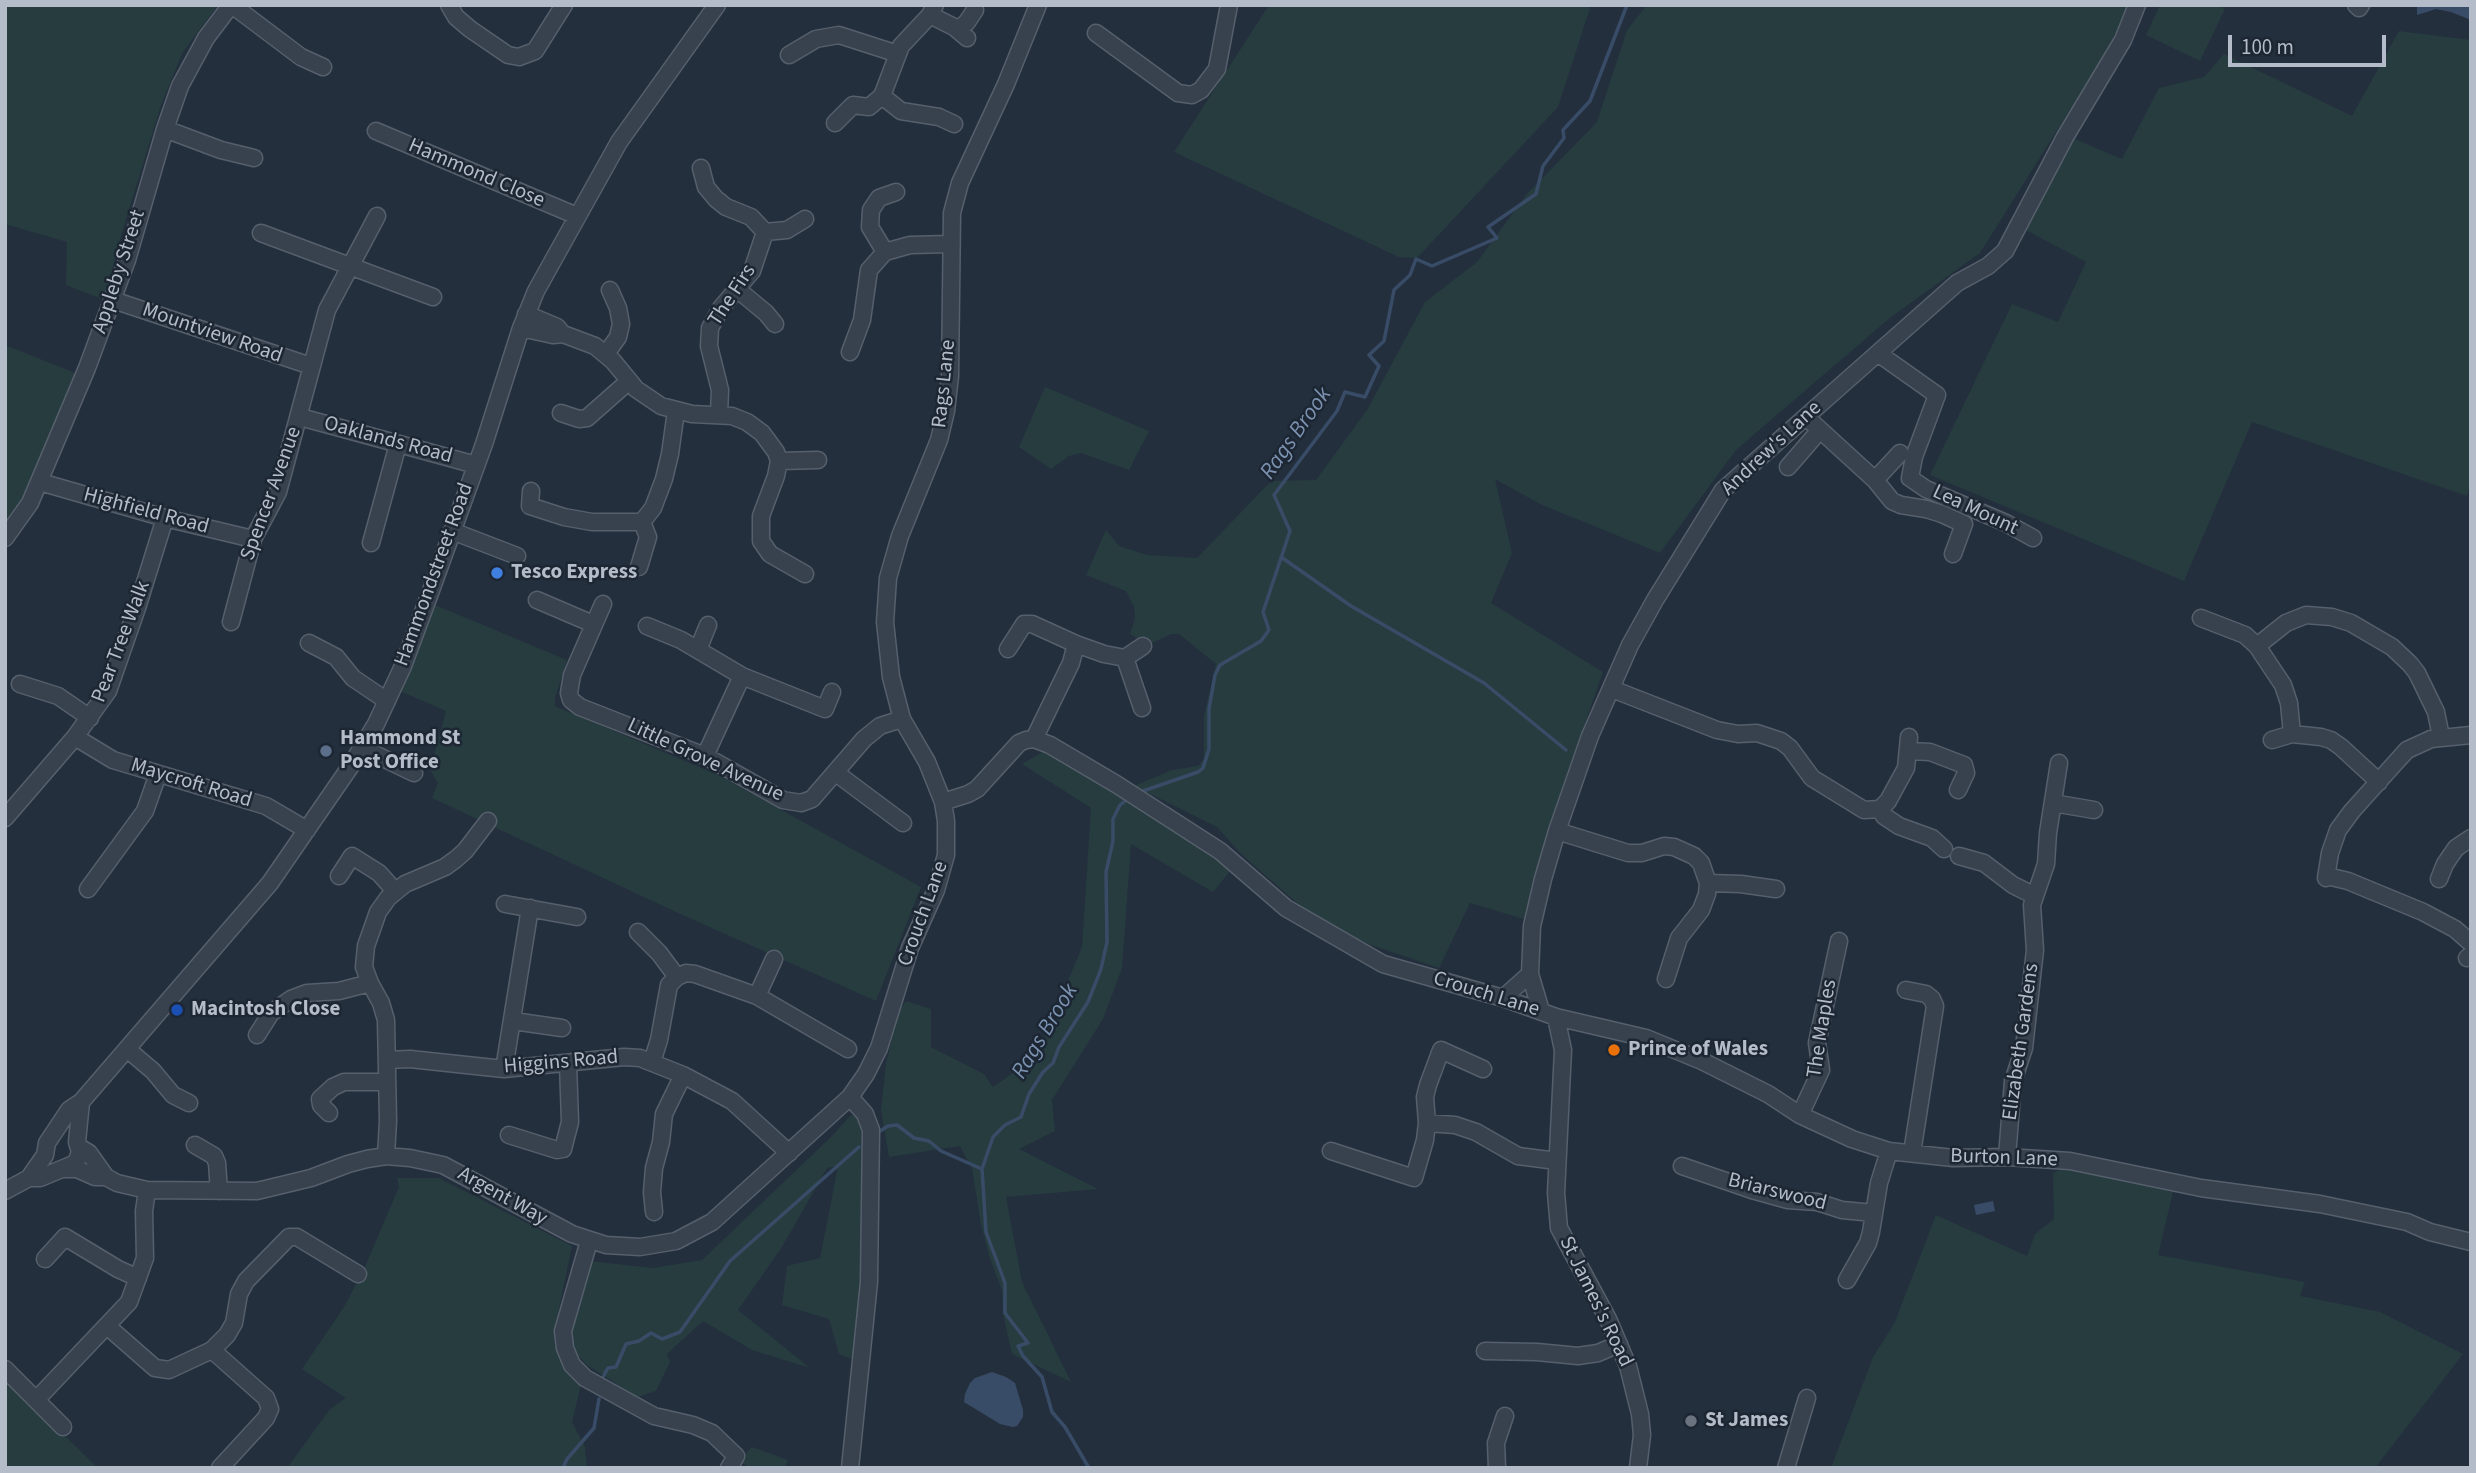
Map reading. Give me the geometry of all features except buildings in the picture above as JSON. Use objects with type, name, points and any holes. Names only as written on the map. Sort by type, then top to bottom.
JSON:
[{"type":"street","points":[[232,5],[301,57],[323,66]]},
{"type":"street","name":"Appleby Street","points":[[5,538],[21,518],[40,482],[113,300],[165,129],[187,71],[206,38],[232,5]]},
{"type":"street","points":[[449,5],[456,17],[470,29],[508,55],[519,57],[535,51],[564,5]]},
{"type":"street","name":"Hammondstreet Road","points":[[5,1191],[29,1178],[45,1155],[44,1149],[50,1138],[69,1110],[81,1102],[270,883],[362,748],[387,701],[407,654],[477,465],[523,321],[576,216],[640,112],[717,5]]},
{"type":"street","name":"Rags Lane","points":[[943,802],[936,780],[902,719],[895,698],[887,655],[887,589],[892,559],[939,440],[946,411],[950,376],[950,244],[952,214],[960,183],[1006,84],[1038,5]]},
{"type":"street","points":[[1096,33],[1178,93],[1192,95],[1201,90],[1217,69],[1229,5]]},
{"type":"street","name":"Andrew's Lane","points":[[1549,1014],[1530,974],[1535,908],[1557,831],[1590,736],[1627,652],[1655,600],[1723,490],[1880,354],[1957,283],[1988,266],[2005,251],[2065,137],[2123,40],[2137,5]]},
{"type":"street","points":[[835,123],[853,105],[869,107],[883,96],[898,54],[910,34],[932,10],[962,34],[975,10]]},
{"type":"street","points":[[789,55],[816,39],[839,35],[898,54]]},
{"type":"street","points":[[883,96],[901,111],[939,117],[954,124]]},
{"type":"street","points":[[165,129],[221,150],[254,158]]},
{"type":"street","name":"Hammond Close","points":[[376,131],[576,216]]},
{"type":"street","points":[[701,168],[706,187],[716,200],[751,217],[765,232],[787,229],[805,219]]},
{"type":"street","points":[[885,252],[873,234],[869,216],[879,198],[896,192]]},
{"type":"street","name":"Spencer Avenue","points":[[230,622],[253,539],[278,492],[332,299],[377,216]]},
{"type":"street","name":"The Firs","points":[[719,414],[720,390],[709,346],[709,334],[716,315],[752,271],[765,232]]},
{"type":"street","points":[[261,233],[433,297]]},
{"type":"street","points":[[850,352],[862,320],[869,270],[885,252],[910,245],[950,244]]},
{"type":"street","points":[[737,289],[775,324]]},
{"type":"street","points":[[606,354],[618,337],[621,324],[618,307],[610,290]]},
{"type":"street","name":"Mountview Road","points":[[113,300],[312,366]]},
{"type":"street","points":[[523,321],[553,335],[563,334],[588,343],[606,354],[629,381],[652,401],[676,411],[719,414],[741,419],[762,433],[776,452],[779,461],[761,516],[761,541],[770,554],[805,574]]},
{"type":"street","name":"Lea Mount","points":[[1880,354],[1937,395],[1914,457],[1910,478],[1926,489],[2006,523],[2033,538]]},
{"type":"street","points":[[561,413],[579,419],[587,418],[629,381]]},
{"type":"street","points":[[642,522],[653,508],[664,479],[676,411]]},
{"type":"street","points":[[1806,416],[1875,480],[1892,501],[1926,509],[1964,524],[1953,554]]},
{"type":"street","name":"Oaklands Road","points":[[300,417],[477,465]]},
{"type":"street","points":[[1788,467],[1819,430]]},
{"type":"street","points":[[371,543],[398,444]]},
{"type":"street","points":[[1875,480],[1900,453]]},
{"type":"street","points":[[779,461],[818,460]]},
{"type":"street","name":"Highfield Road","points":[[40,482],[165,518],[253,539]]},
{"type":"street","points":[[531,491],[530,506],[564,517],[592,522],[642,522]]},
{"type":"street","name":"Pear Tree Walk","points":[[5,818],[75,737],[108,691],[165,518]]},
{"type":"street","points":[[639,567],[648,537],[642,522]]},
{"type":"street","points":[[452,531],[517,556]]},
{"type":"street","points":[[537,600],[593,624],[603,604]]},
{"type":"street","points":[[2257,646],[2286,623],[2306,615],[2332,617],[2351,623],[2392,647],[2410,664],[2436,712],[2441,737]]},
{"type":"street","points":[[2201,618],[2245,635],[2257,646],[2283,685],[2289,703],[2292,734]]},
{"type":"street","name":"Little Grove Avenue","points":[[593,624],[572,675],[569,693],[571,700],[580,707],[705,756],[730,768],[773,796],[802,809],[864,738],[880,726],[902,719]]},
{"type":"street","points":[[1008,649],[1024,624],[1040,626],[1076,644],[1125,658],[1143,646]]},
{"type":"street","points":[[698,650],[708,625]]},
{"type":"street","points":[[647,626],[681,640],[742,676],[825,709],[832,692]]},
{"type":"street","points":[[309,643],[336,657],[354,678],[387,701]]},
{"type":"street","points":[[943,802],[977,789],[1013,749],[1026,740],[1034,739],[1071,663],[1076,644]]},
{"type":"street","points":[[1125,658],[1142,708]]},
{"type":"street","points":[[705,756],[742,676]]},
{"type":"street","points":[[20,684],[58,696],[90,718]]},
{"type":"street","points":[[1612,689],[1717,730],[1770,736],[1790,748],[1812,778],[1861,809],[1880,809],[1888,801],[1906,768],[1909,744],[1964,765],[1966,773],[1958,790]]},
{"type":"street","points":[[2272,740],[2292,734],[2331,740],[2379,782]]},
{"type":"street","points":[[2470,952],[2455,929],[2423,912],[2348,881],[2327,877],[2330,852],[2338,830],[2407,750],[2441,737],[2471,735]]},
{"type":"street","name":"Maycroft Road","points":[[75,737],[113,760],[266,806],[307,830]]},
{"type":"street","name":"Crouch Lane","points":[[1034,739],[1050,745],[1116,784],[1220,852],[1286,908],[1352,948],[1383,964],[1549,1014]]},
{"type":"street","points":[[362,748],[414,773]]},
{"type":"street","name":"Elizabeth Gardens","points":[[2007,1157],[2013,1081],[2027,1031],[2035,950],[2031,912],[2046,864],[2059,763]]},
{"type":"street","points":[[836,773],[903,823]]},
{"type":"street","points":[[88,889],[145,811],[158,774]]},
{"type":"street","name":"Crouch Lane","points":[[850,1097],[866,1074],[878,1048],[911,948],[942,873],[947,839],[943,802]]},
{"type":"street","points":[[2053,803],[2094,810]]},
{"type":"street","points":[[1880,809],[1884,816],[1899,826],[1932,838],[1951,853],[1984,863],[2013,885],[2035,896]]},
{"type":"street","points":[[386,1156],[388,1121],[384,1011],[364,967],[366,946],[378,912],[395,891],[456,859],[488,821]]},
{"type":"street","points":[[1557,831],[1628,853],[1642,853],[1664,846],[1684,850],[1701,863],[1708,883],[1707,894],[1700,910],[1684,928],[1673,951],[1666,979]]},
{"type":"street","points":[[2439,879],[2456,848],[2471,838]]},
{"type":"street","points":[[339,876],[352,856],[379,873],[395,891]]},
{"type":"street","points":[[1708,883],[1776,889]]},
{"type":"street","points":[[505,904],[577,917]]},
{"type":"street","points":[[505,1069],[530,908]]},
{"type":"street","points":[[638,932],[659,953],[677,977]]},
{"type":"street","name":"The Maples","points":[[1800,1115],[1821,1070],[1817,1043],[1839,941]]},
{"type":"street","points":[[757,996],[774,959]]},
{"type":"street","points":[[652,1062],[659,1040],[668,989],[677,977],[686,973],[757,996],[848,1049]]},
{"type":"street","points":[[1503,998],[1530,974]]},
{"type":"street","points":[[257,1035],[271,1013],[291,999],[307,993],[339,992],[370,983]]},
{"type":"street","points":[[1906,990],[1926,994],[1935,1006],[1912,1153]]},
{"type":"street","name":"Burton Lane","points":[[1549,1014],[1646,1038],[1702,1060],[1768,1094],[1800,1115],[1852,1139],[1889,1151],[1953,1158],[2007,1157],[2070,1161],[2201,1188],[2320,1204],[2407,1222],[2430,1232],[2471,1242]]},
{"type":"street","name":"St James's Road","points":[[1549,1014],[1563,1050],[1556,1193],[1559,1228],[1628,1366],[1640,1414],[1642,1435],[1638,1468]]},
{"type":"street","points":[[513,1021],[562,1028]]},
{"type":"street","points":[[1563,1050],[1587,1024]]},
{"type":"street","points":[[127,1049],[153,1071],[173,1095],[189,1103]]},
{"type":"street","points":[[1331,1152],[1414,1178],[1427,1123],[1425,1097],[1432,1068],[1441,1050],[1483,1069]]},
{"type":"street","name":"Higgins Road","points":[[387,1060],[410,1059],[505,1069],[624,1057],[652,1062],[732,1101],[789,1153]]},
{"type":"street","points":[[509,1136],[557,1150],[563,1149],[570,1122],[568,1064]]},
{"type":"street","points":[[654,1212],[653,1168],[661,1142],[664,1114],[683,1076]]},
{"type":"street","points":[[329,1113],[321,1105],[320,1098],[333,1087],[344,1082],[387,1082]]},
{"type":"street","points":[[850,1097],[865,1114],[871,1130],[869,1282],[850,1468]]},
{"type":"street","name":"Argent Way","points":[[63,1169],[77,1169],[95,1177],[106,1177],[117,1183],[147,1190],[257,1191],[311,1178],[348,1164],[386,1156],[410,1157],[443,1165],[589,1241],[640,1247],[688,1236],[712,1222],[850,1097]]},
{"type":"street","points":[[45,1155],[51,1165],[63,1169],[76,1163],[79,1158],[81,1102]]},
{"type":"street","points":[[1427,1123],[1455,1125],[1476,1132],[1518,1156],[1558,1161]]},
{"type":"street","points":[[50,1138],[61,1134],[68,1135],[89,1153],[106,1177]]},
{"type":"street","points":[[195,1145],[214,1156],[219,1191]]},
{"type":"street","points":[[1847,1280],[1868,1243],[1879,1183],[1889,1151]]},
{"type":"street","name":"Briarswood","points":[[1682,1166],[1788,1200],[1817,1202],[1842,1210],[1874,1213]]},
{"type":"street","name":"Hammondstreet Road","points":[[29,1178],[40,1178],[63,1169]]},
{"type":"street","points":[[37,1399],[129,1301],[146,1251],[147,1190]]},
{"type":"street","points":[[45,1259],[65,1237],[138,1278]]},
{"type":"street","points":[[107,1326],[159,1370],[169,1370],[212,1350],[231,1329],[239,1294],[246,1281],[289,1237],[297,1237],[359,1274]]},
{"type":"street","points":[[589,1241],[563,1331],[565,1348],[572,1365],[585,1378],[654,1416],[693,1425],[712,1433],[732,1462]]},
{"type":"street","points":[[1486,1351],[1578,1356],[1598,1353],[1619,1345]]},
{"type":"street","points":[[212,1350],[265,1398],[270,1409],[266,1418],[219,1468]]},
{"type":"street","points":[[5,1369],[63,1427]]},
{"type":"street","points":[[1786,1468],[1807,1398]]},
{"type":"street","points":[[1497,1468],[1496,1443],[1505,1416]]},
{"type":"green space","points":[[5,5],[218,5],[183,52],[161,105],[118,246],[105,300],[66,285],[67,242],[5,224]]},
{"type":"green space","points":[[1269,5],[1591,5],[1558,107],[1417,258],[1399,257],[1174,152]]},
{"type":"green space","points":[[1647,5],[2131,5],[2093,73],[1980,253],[1891,317],[1736,450],[1660,553],[1540,504],[1495,479],[1512,553],[1491,603],[1603,672],[1565,780],[1527,920],[1470,903],[1439,968],[1371,945],[1311,915],[1241,854],[1217,827],[1134,786],[1172,770],[1198,766],[1204,759],[1204,716],[1216,664],[1179,634],[1171,634],[1148,645],[1130,634],[1135,618],[1134,607],[1126,591],[1086,575],[1106,530],[1119,546],[1147,555],[1197,558],[1271,481],[1316,480],[1367,410],[1425,302],[1477,262],[1527,194],[1597,122],[1627,30]]},
{"type":"green space","points":[[2160,5],[2219,5],[2225,9],[2200,61],[2146,35]]},
{"type":"green space","points":[[2399,31],[2471,40],[2471,479],[2467,496],[2252,422],[2184,581],[1930,475],[2012,304],[2058,322],[2086,262],[2026,230],[2072,138],[2122,159],[2159,88],[2204,77],[2224,54],[2352,116]]},
{"type":"green space","points":[[5,345],[78,374],[34,482],[5,522]]},
{"type":"green space","points":[[1045,387],[1149,431],[1129,470],[1081,453],[1069,456],[1051,469],[1019,447]]},
{"type":"green space","points":[[435,605],[567,660],[555,706],[718,775],[921,887],[876,1001],[678,913],[432,798],[438,783],[430,770],[446,711],[400,691]]},
{"type":"green space","points":[[1044,751],[1180,834],[1231,870],[1213,892],[1131,844],[1122,968],[1103,1019],[1052,1100],[1055,1131],[1019,1149],[1098,1189],[1006,1197],[1022,1282],[1071,1382],[1012,1354],[1003,1314],[1002,1290],[981,1224],[972,1169],[960,1146],[889,1157],[881,1111],[886,1063],[899,1011],[906,1001],[931,1009],[931,1047],[984,1074],[993,1087],[1037,1056],[1082,947],[1091,808],[1022,764]]},
{"type":"green space","points":[[851,1115],[859,1117],[865,1132],[865,1228],[857,1361],[839,1354],[829,1319],[782,1305],[787,1266],[820,1258],[838,1166],[827,1168],[782,1247],[738,1310],[810,1368],[752,1350],[703,1321],[667,1354],[670,1362],[656,1391],[637,1397],[587,1365],[573,1350],[570,1333],[590,1261],[653,1268],[702,1260]]},
{"type":"green space","points":[[2063,1169],[2087,1171],[2173,1192],[2158,1255],[2305,1282],[2300,1296],[2380,1312],[2463,1354],[2375,1468],[1831,1468],[1873,1357],[1894,1324],[1936,1215],[2027,1256],[2035,1234],[2054,1219],[2053,1173]]},
{"type":"green space","points":[[397,1178],[439,1178],[572,1246],[554,1333],[555,1345],[565,1370],[581,1385],[572,1422],[585,1447],[587,1468],[287,1468],[330,1409],[346,1398],[302,1369],[344,1307],[364,1269],[399,1187]]},
{"type":"green space","points":[[5,1378],[98,1468],[5,1468]]},
{"type":"green space","points":[[752,1447],[788,1460],[785,1468],[751,1468],[738,1461]]},
{"type":"water","points":[[2417,5],[2471,5],[2471,20],[2436,9],[2417,15]]},
{"type":"water","points":[[1993,1201],[1995,1211],[1976,1215],[1974,1205]]},
{"type":"water","points":[[992,1372],[1015,1383],[1023,1410],[1023,1417],[1017,1426],[1000,1424],[964,1402],[970,1383],[975,1378]]},
{"type":"waterway","name":"Rags Brook","points":[[1140,792],[1203,768],[1209,749],[1209,709],[1215,675],[1220,665],[1261,641],[1269,630],[1263,612],[1290,531],[1274,495],[1337,411],[1345,392],[1365,397],[1379,366],[1369,355],[1384,341],[1394,290],[1410,275],[1416,259],[1432,266],[1497,238],[1488,227],[1536,194],[1543,166],[1564,138],[1563,130],[1590,101],[1627,5]]},
{"type":"waterway","points":[[1281,557],[1351,606],[1484,683],[1566,750]]},
{"type":"waterway","name":"Rags Brook","points":[[1089,1468],[1065,1427],[1052,1412],[1042,1377],[1023,1356],[1018,1346],[1028,1343],[1005,1313],[1005,1283],[986,1232],[982,1169],[993,1137],[1005,1125],[1021,1117],[1029,1094],[1043,1072],[1053,1063],[1059,1047],[1088,1002],[1101,969],[1107,942],[1106,872],[1113,841],[1113,819],[1120,805],[1130,797]]},
{"type":"waterway","points":[[877,1133],[888,1126],[897,1125],[914,1138],[929,1141],[941,1151],[982,1169]]},
{"type":"waterway","points":[[603,1377],[608,1368],[616,1367],[626,1344],[639,1341],[651,1333],[662,1339],[680,1332],[730,1261],[859,1147]]},
{"type":"waterway","points":[[563,1468],[567,1459],[594,1428],[599,1399]]},
{"type":"place","name":"Tesco Express","points":[[497,573]]},
{"type":"place","name":"Hammond St Post Office","points":[[326,751]]},
{"type":"place","name":"Macintosh Close","points":[[177,1010]]},
{"type":"place","name":"Prince of Wales","points":[[1614,1050]]},
{"type":"place","name":"St James","points":[[1691,1421]]}]
